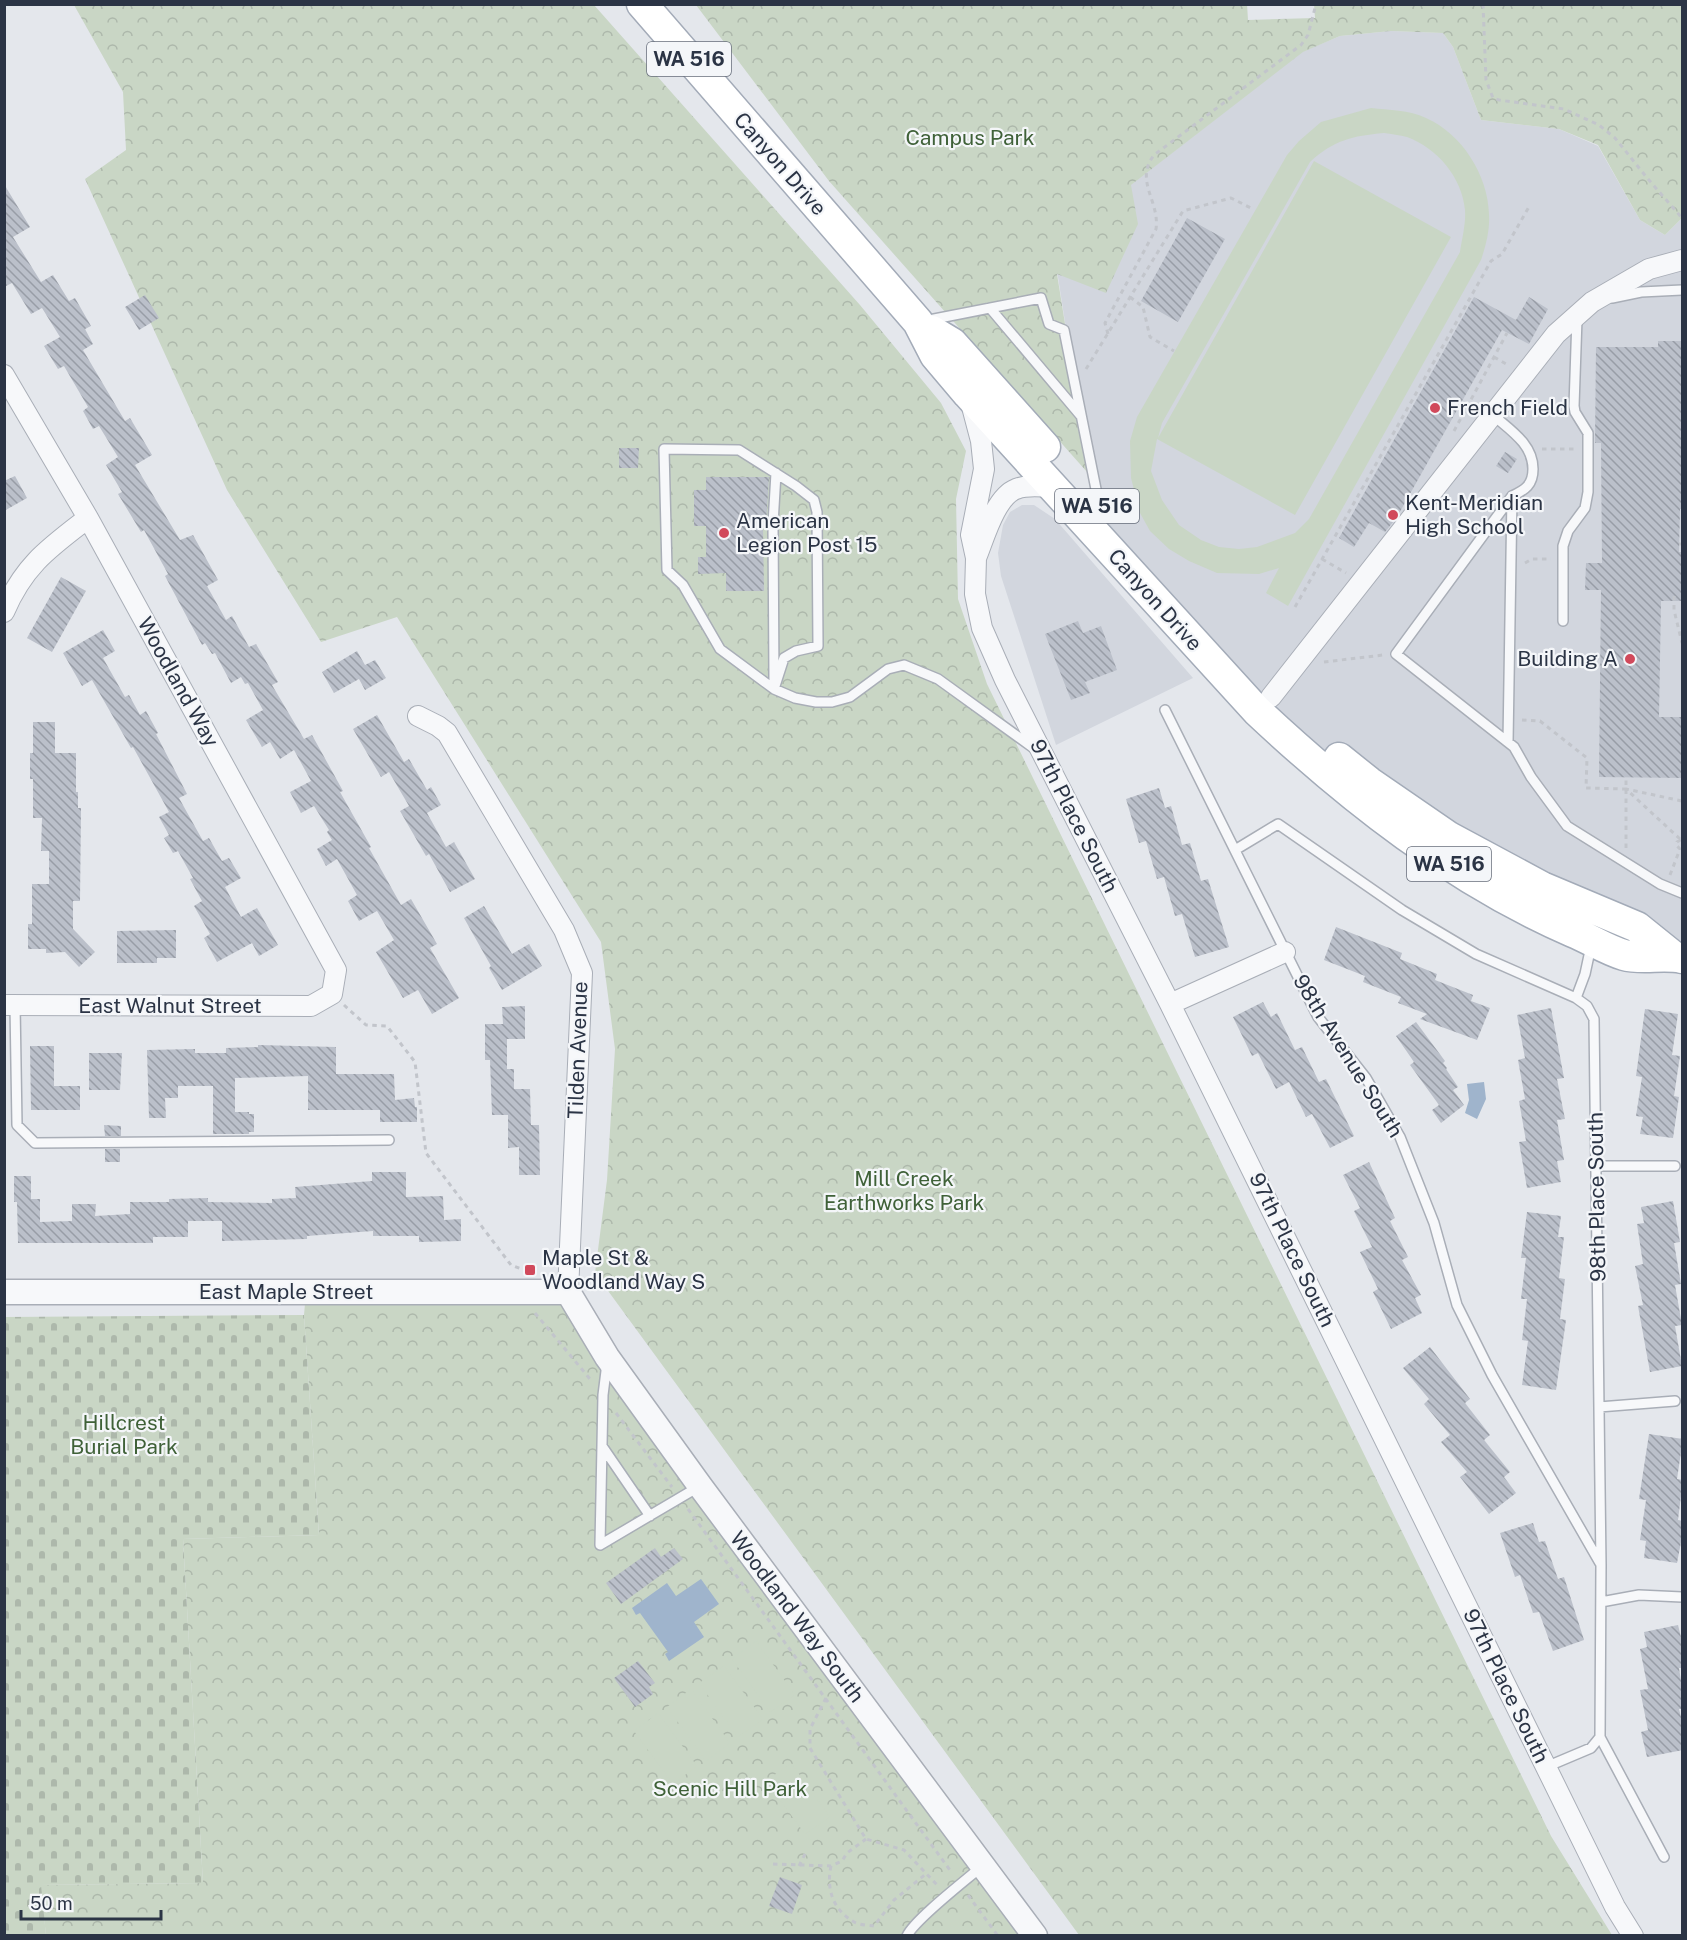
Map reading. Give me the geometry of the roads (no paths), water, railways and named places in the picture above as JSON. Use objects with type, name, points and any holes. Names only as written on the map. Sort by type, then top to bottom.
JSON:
[{"type":"main road","name":"Canyon Drive","points":[[642,4],[918,322],[935,355],[968,394],[1054,487],[1264,704]]},
{"type":"main road","name":"Canyon Drive","points":[[918,322],[952,344],[1100,509],[1264,704]]},
{"type":"main road","name":"WA 516","points":[[1264,704],[1293,745],[1358,800],[1442,859],[1532,914],[1625,955],[1678,957]]},
{"type":"main road","name":"WA 516","points":[[1264,704],[1308,733],[1369,782],[1449,837],[1542,887],[1637,927],[1678,957]]},
{"type":"street","points":[[1264,704],[1362,583],[1556,334],[1592,302],[1649,269],[1683,260]]},
{"type":"street","name":"Woodland Way","points":[[4,375],[88,518],[336,970],[332,994]]},
{"type":"street","name":"97th Place South","points":[[968,394],[981,441],[984,469],[971,535],[976,558],[975,594],[982,628],[1041,754],[1170,1004],[1615,1907],[1633,1935]]},
{"type":"street","name":"97th Place South","points":[[976,558],[992,519],[1007,495],[1016,489],[1031,486],[1054,487]]},
{"type":"street","points":[[4,612],[23,575],[42,553],[88,518]]},
{"type":"street","name":"Tilden Avenue","points":[[418,716],[438,726],[447,734],[564,930],[582,972],[568,1292]]},
{"type":"street","points":[[1170,1004],[1285,952]]},
{"type":"street","name":"East Walnut Street","points":[[10,1005],[311,1006],[332,994]]},
{"type":"street","name":"East Maple Street","points":[[4,1292],[568,1292]]},
{"type":"street","name":"Woodland Way South","points":[[568,1292],[607,1357],[700,1486],[1035,1935]]},
{"type":"lane","points":[[1592,302],[1641,292],[1683,290]]},
{"type":"lane","points":[[918,322],[1041,298],[1049,324],[1064,330],[1100,509]]},
{"type":"lane","points":[[990,308],[1082,417]]},
{"type":"lane","points":[[1563,621],[1563,546],[1569,531],[1586,508],[1588,492],[1588,433],[1575,412],[1574,406],[1577,316]]},
{"type":"lane","points":[[1493,415],[1524,442],[1533,463],[1533,476],[1527,489],[1512,496],[1396,654],[1514,747],[1531,777],[1567,826],[1665,886],[1683,893]]},
{"type":"lane","points":[[774,689],[784,658],[796,651],[818,646],[817,512],[814,500],[739,450],[664,449],[667,570],[683,585],[720,649],[774,689],[795,698],[816,702],[832,702],[850,697],[888,669],[904,665],[938,678],[1041,754]]},
{"type":"lane","points":[[774,689],[772,524],[776,473]]},
{"type":"lane","points":[[1508,742],[1512,496]]},
{"type":"lane","name":"98th Avenue South","points":[[1165,710],[1318,1017],[1366,1078],[1400,1137],[1434,1223],[1457,1305],[1492,1375],[1601,1565]]},
{"type":"lane","name":"98th Place South","points":[[1235,850],[1278,824],[1402,910],[1476,954],[1576,998],[1587,1006],[1594,1019],[1601,1565],[1600,1737]]},
{"type":"lane","points":[[1576,998],[1585,974],[1592,941]]},
{"type":"lane","points":[[10,1005],[17,1125],[35,1143],[389,1140]]},
{"type":"lane","points":[[1596,1166],[1675,1166]]},
{"type":"lane","points":[[607,1357],[603,1395],[600,1545],[700,1486]]},
{"type":"lane","points":[[1599,1407],[1675,1401]]},
{"type":"lane","points":[[602,1446],[650,1516]]},
{"type":"lane","points":[[1600,1602],[1639,1595],[1683,1597]]},
{"type":"lane","points":[[1546,1767],[1590,1748],[1600,1737],[1664,1857]]},
{"type":"lane","points":[[907,1935],[909,1930],[983,1866]]},
{"type":"water","points":[[1484,1082],[1486,1099],[1477,1119],[1465,1113],[1469,1100],[1467,1084]]},
{"type":"water","points":[[701,1579],[719,1604],[694,1622],[704,1637],[669,1661],[665,1654],[668,1652],[640,1613],[636,1615],[632,1608],[667,1583],[676,1596]]},
{"type":"place","name":"French Field","points":[[1435,408]]},
{"type":"place","name":"Kent-Meridian High School","points":[[1393,515]]},
{"type":"place","name":"American Legion Post 15","points":[[724,533]]},
{"type":"place","name":"Building A","points":[[1630,659]]},
{"type":"place","name":"Maple St & Woodland Way S","points":[[530,1270]]},
{"type":"park label","name":"Campus Park","points":[[970,138]]},
{"type":"park label","name":"Mill Creek Earthworks Park","points":[[904,1191]]},
{"type":"park label","name":"Hillcrest Burial Park","points":[[124,1435]]},
{"type":"park label","name":"Scenic Hill Park","points":[[730,1789]]}]
